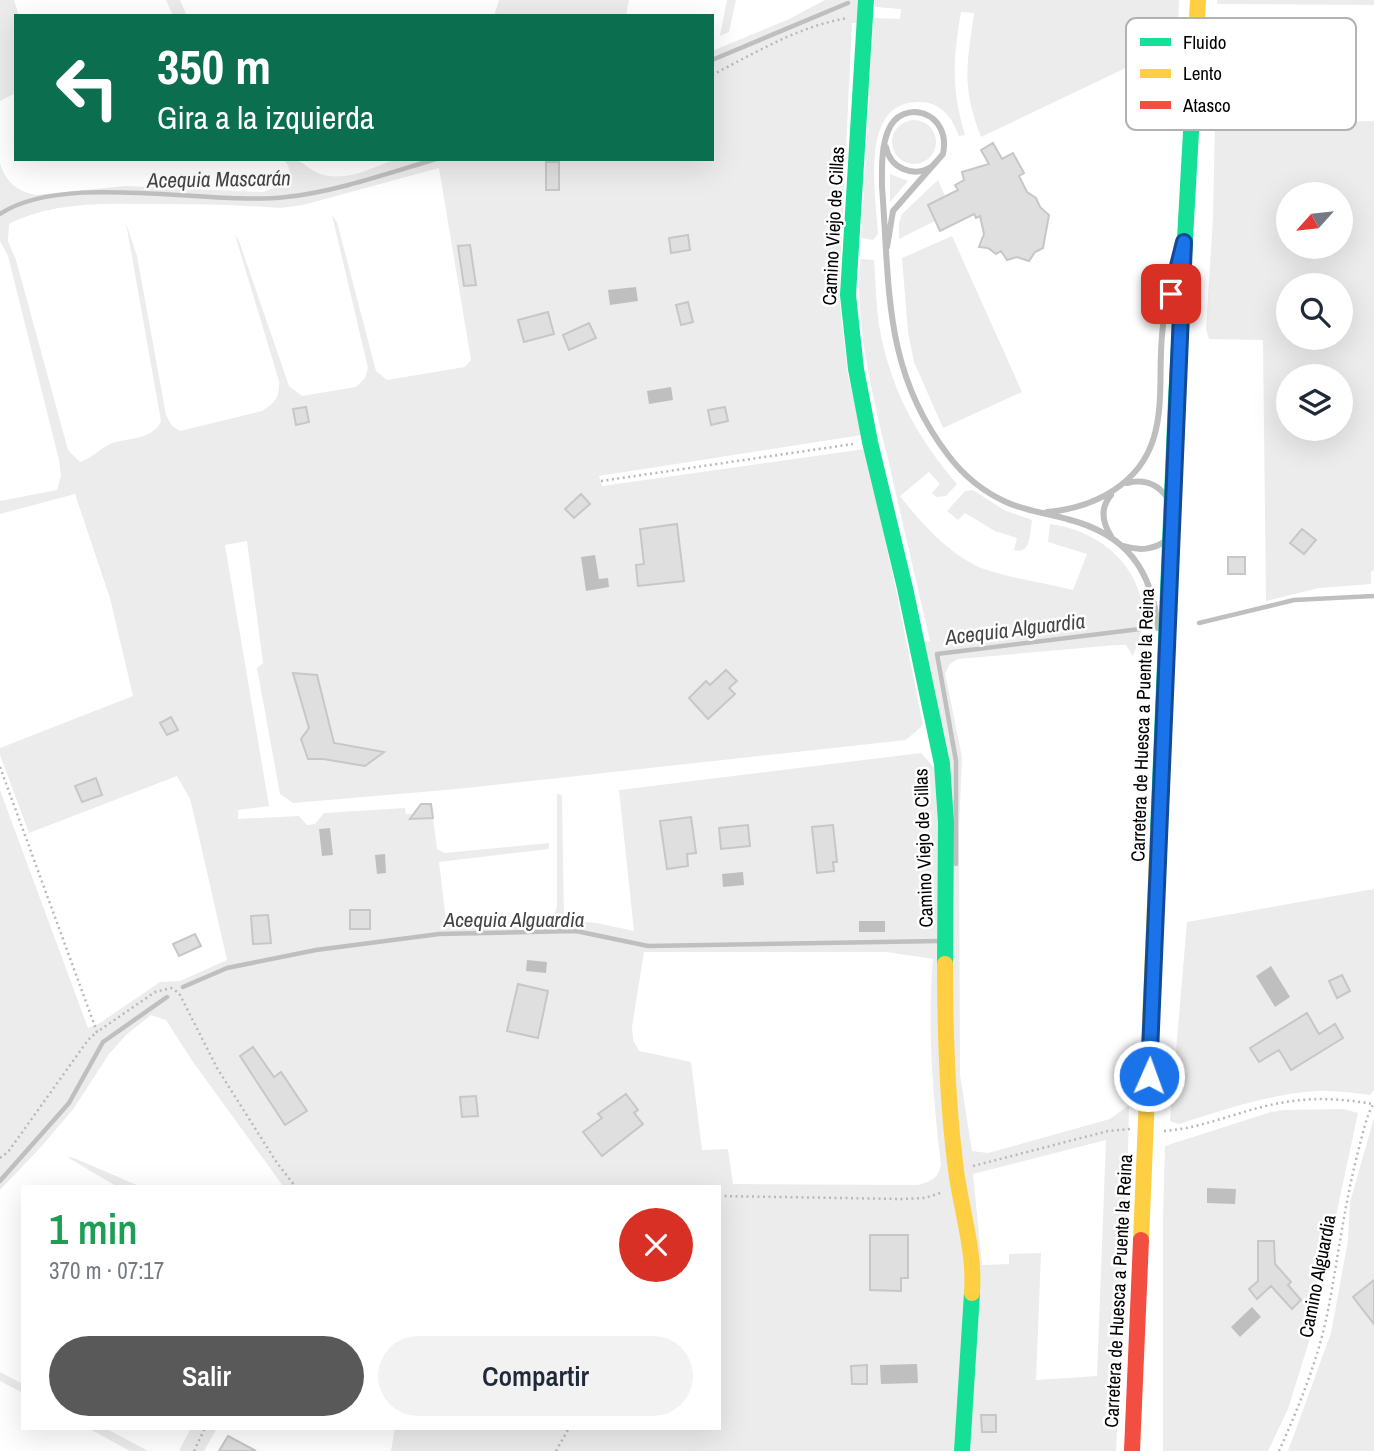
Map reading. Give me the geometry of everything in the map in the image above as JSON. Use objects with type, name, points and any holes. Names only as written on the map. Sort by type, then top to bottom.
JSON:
[{"type":"main road","name":"Carretera de Huesca a Puente la Reina","points":[[1197,18],[1198,0]]},
{"type":"main road","name":"Camino Viejo de Cillas","points":[[866,7],[848,295],[856,369],[870,442],[905,588],[942,764],[946,822],[947,1065],[957,1176],[971,1254],[973,1282],[962,1451]]},
{"type":"main road","name":"Carretera de Huesca a Puente la Reina","points":[[1132,1451],[1170,538],[1190,130]]},
{"type":"lane","points":[[887,247],[893,212],[943,154],[943,131],[937,121],[928,115],[916,112],[904,114],[895,120],[885,141],[882,187],[891,311],[904,377],[927,424],[949,457],[970,479],[1006,503],[1092,526],[1123,546],[1137,562],[1149,583],[1156,613],[1164,698]]},
{"type":"lane","points":[[885,141],[887,153],[894,163],[903,169],[915,172],[936,164]]},
{"type":"lane","points":[[1041,513],[1069,510],[1115,491],[1125,484],[1138,467],[1154,437],[1164,320],[1184,242]]},
{"type":"lane","points":[[1125,484],[1139,480],[1152,484],[1163,491],[1172,503]]},
{"type":"lane","points":[[1112,538],[1105,526],[1103,513],[1107,501],[1115,491]]},
{"type":"lane","points":[[1123,546],[1147,550],[1170,538]]},
{"type":"path","points":[[714,74],[784,37],[866,7]]},
{"type":"path","points":[[601,481],[870,442]]},
{"type":"path","points":[[0,767],[97,1032]]},
{"type":"path","points":[[0,1158],[8,1153],[88,1040],[155,992],[170,988],[178,993],[217,1068],[294,1185]]},
{"type":"path","points":[[721,1196],[925,1198],[945,1192],[957,1176],[968,1168],[1108,1131],[1124,1128],[1166,1131],[1285,1102],[1317,1099],[1373,1103]]},
{"type":"path","name":"Camino Alguardia","points":[[1279,1451],[1298,1408],[1320,1345],[1329,1307],[1346,1197],[1373,1103]]},
{"type":"path","points":[[194,1451],[204,1430]]},
{"type":"path","points":[[556,1451],[568,1430]]},
{"type":"shaded area","points":[[0,0],[14,0],[18,14],[14,14],[14,94],[0,101]]},
{"type":"shaded area","points":[[166,0],[180,0],[186,14],[172,14]]},
{"type":"shaded area","points":[[499,0],[629,0],[626,14],[495,14]]},
{"type":"shaded area","points":[[727,0],[736,0],[729,32],[720,36]]},
{"type":"shaded area","points":[[825,0],[859,0],[858,23],[852,23],[839,296],[848,375],[862,435],[599,476],[602,486],[865,449],[923,725],[906,740],[457,789],[293,803],[280,794],[257,668],[263,663],[247,541],[225,545],[269,806],[238,810],[238,819],[299,816],[307,825],[315,824],[324,813],[405,808],[406,814],[414,814],[415,819],[433,818],[437,849],[445,853],[549,843],[549,849],[439,862],[446,921],[553,920],[557,906],[557,794],[562,795],[564,920],[597,923],[634,931],[619,790],[921,753],[938,772],[923,642],[930,641],[876,409],[862,335],[860,259],[874,260],[879,327],[886,358],[900,397],[919,433],[957,484],[946,496],[936,497],[932,493],[940,484],[929,472],[900,496],[939,539],[974,565],[1008,576],[1073,590],[1087,554],[1048,542],[1050,524],[1084,533],[1113,552],[1125,565],[1140,596],[1143,625],[1133,656],[1126,645],[1116,645],[958,659],[950,664],[945,673],[962,757],[959,829],[960,1075],[972,1151],[988,1153],[1110,1119],[1129,1105],[1126,1244],[1116,1451],[391,1451],[395,1430],[721,1430],[721,1185],[282,1185],[193,1062],[166,1020],[151,1015],[127,1034],[109,1054],[74,1108],[0,1190],[0,790],[88,1028],[100,1023],[160,982],[180,981],[227,960],[190,799],[177,776],[29,833],[0,755],[0,748],[133,696],[110,598],[75,494],[0,514],[0,501],[57,490],[61,476],[8,256],[0,241],[0,163],[13,185],[36,195],[125,186],[263,192],[287,183],[291,177],[285,161],[297,161],[328,176],[347,176],[390,161],[714,161],[714,50],[787,20]],"holes":[[[439,168],[471,360],[465,367],[387,380],[376,371],[337,222],[332,215],[368,368],[365,378],[356,387],[302,396],[289,386],[235,235],[279,381],[279,391],[273,402],[262,411],[180,431],[172,426],[166,415],[137,256],[126,223],[161,421],[152,432],[110,444],[80,462],[68,450],[16,260],[8,241],[9,224],[46,211],[84,205],[192,204],[280,208],[303,205]],[[644,952],[887,952],[933,959],[933,1088],[941,1165],[936,1176],[918,1185],[733,1184],[728,1149],[702,1150],[691,1062],[639,1051],[633,1040],[632,1027]],[[1106,1140],[1097,1376],[1036,1380],[1041,1253],[1009,1254],[1009,1264],[982,1265],[973,1174]]]},
{"type":"shaded area","points":[[875,0],[1179,0],[1178,18],[1126,18],[1126,68],[981,137],[970,103],[967,75],[974,13],[961,12],[956,44],[955,88],[965,135],[959,136],[945,113],[928,103],[901,105],[887,116],[879,132],[875,152],[878,234],[873,240],[861,238],[874,18],[900,19],[901,9],[875,7]]},
{"type":"shaded area","points":[[1217,0],[1374,0],[1374,5],[1217,4]]},
{"type":"shaded area","points":[[914,120],[929,127],[936,142],[929,157],[914,164],[899,157],[892,142],[899,127]]},
{"type":"shaded area","points":[[1374,121],[1374,571],[1371,571],[1371,584],[1319,588],[1266,601],[1263,340],[1209,339],[1206,329],[1215,130],[1356,130],[1356,122]]},
{"type":"shaded area","points":[[890,174],[908,181],[890,202]]},
{"type":"shaded area","points":[[938,180],[945,196],[928,205],[935,221],[899,239],[902,214]]},
{"type":"shaded area","points":[[952,236],[1022,392],[943,428],[914,362],[908,332],[902,258]]},
{"type":"shaded area","points":[[636,287],[638,301],[610,305],[608,290]]},
{"type":"shaded area","points":[[671,387],[673,400],[649,404],[647,391]]},
{"type":"shaded area","points":[[973,490],[1004,510],[1032,520],[1029,542],[1024,549],[1014,550],[1017,538],[995,531],[965,513],[958,520],[947,511],[965,491]]},
{"type":"shaded area","points":[[595,555],[599,579],[608,578],[609,587],[586,591],[581,557]]},
{"type":"shaded area","points":[[330,828],[333,855],[322,856],[319,829]]},
{"type":"shaded area","points":[[385,854],[386,873],[377,874],[375,855]]},
{"type":"shaded area","points":[[743,872],[744,885],[723,887],[722,874]]},
{"type":"shaded area","points":[[1374,889],[1374,1090],[1370,1095],[1316,1091],[1281,1095],[1179,1124],[1170,1121],[1187,922]]},
{"type":"shaded area","points":[[859,921],[885,921],[885,932],[859,932]]},
{"type":"shaded area","points":[[527,960],[547,962],[546,973],[526,971]]},
{"type":"shaded area","points":[[1271,966],[1290,997],[1275,1007],[1256,976]]},
{"type":"shaded area","points":[[1344,1109],[1358,1113],[1320,1306],[1288,1409],[1268,1451],[1163,1451],[1165,1146],[1271,1112]]},
{"type":"shaded area","points":[[1374,1118],[1374,1451],[1288,1451],[1331,1333],[1348,1240],[1350,1202]]},
{"type":"shaded area","points":[[67,1157],[137,1185],[114,1185]]},
{"type":"shaded area","points":[[1207,1188],[1236,1189],[1235,1204],[1207,1203]]},
{"type":"shaded area","points":[[1252,1307],[1261,1317],[1240,1337],[1231,1327]]},
{"type":"shaded area","points":[[917,1364],[918,1383],[881,1384],[880,1365]]},
{"type":"shaded area","points":[[0,1372],[21,1383],[21,1392],[0,1381]]},
{"type":"shaded area","points":[[92,1430],[109,1430],[148,1451],[130,1451]]},
{"type":"shaded area","points":[[190,1430],[216,1430],[204,1451],[179,1451]]},
{"type":"building","points":[[993,143],[1002,159],[1013,153],[1024,173],[1019,176],[1027,192],[1036,198],[1040,207],[1049,215],[1043,248],[1035,252],[1029,261],[1017,257],[1007,260],[1001,251],[996,254],[988,248],[979,247],[984,234],[980,216],[976,218],[974,214],[940,231],[928,205],[958,190],[955,185],[964,180],[962,172],[989,164],[981,150]]},
{"type":"building","points":[[546,162],[559,162],[559,190],[546,190]]},
{"type":"building","points":[[688,235],[690,250],[671,253],[669,238]]},
{"type":"building","points":[[470,245],[476,285],[464,286],[458,246]]},
{"type":"building","points":[[688,302],[693,322],[681,325],[676,305]]},
{"type":"building","points":[[548,312],[554,334],[524,342],[518,320]]},
{"type":"building","points":[[589,323],[596,338],[569,350],[563,335]]},
{"type":"building","points":[[306,407],[309,422],[296,425],[293,409]]},
{"type":"building","points":[[725,407],[728,421],[711,425],[708,410]]},
{"type":"building","points":[[581,494],[590,504],[574,518],[565,509]]},
{"type":"building","points":[[677,524],[684,581],[638,586],[636,565],[644,564],[640,529]]},
{"type":"building","points":[[1302,529],[1316,540],[1304,554],[1290,543]]},
{"type":"building","points":[[1228,557],[1245,557],[1245,574],[1228,574]]},
{"type":"building","points":[[726,670],[737,681],[729,688],[735,694],[708,719],[689,698],[706,681],[710,685]]},
{"type":"building","points":[[293,673],[317,675],[334,743],[384,752],[365,766],[308,759],[301,739],[309,728]]},
{"type":"building","points":[[171,717],[178,730],[167,735],[160,723]]},
{"type":"building","points":[[96,778],[102,795],[82,802],[75,786]]},
{"type":"building","points":[[421,804],[431,804],[433,818],[410,819]]},
{"type":"building","points":[[691,817],[696,853],[687,854],[688,866],[667,869],[660,821]]},
{"type":"building","points":[[748,825],[750,846],[721,849],[719,828]]},
{"type":"building","points":[[833,825],[837,862],[833,862],[834,871],[817,873],[812,827]]},
{"type":"building","points":[[350,910],[370,910],[370,929],[350,929]]},
{"type":"building","points":[[268,915],[271,943],[253,944],[251,916]]},
{"type":"building","points":[[195,934],[201,946],[179,956],[173,944]]},
{"type":"building","points":[[1342,975],[1350,991],[1337,998],[1329,981]]},
{"type":"building","points":[[518,984],[548,991],[538,1038],[507,1031]]},
{"type":"building","points":[[1307,1013],[1319,1034],[1335,1024],[1343,1038],[1291,1070],[1279,1050],[1259,1062],[1250,1048]]},
{"type":"building","points":[[253,1047],[274,1077],[281,1072],[307,1111],[285,1125],[240,1056]]},
{"type":"building","points":[[626,1094],[638,1110],[634,1113],[643,1124],[602,1156],[583,1132],[602,1118],[598,1114]]},
{"type":"building","points":[[476,1096],[478,1116],[462,1117],[460,1097]]},
{"type":"building","points":[[870,1235],[908,1235],[908,1278],[901,1278],[901,1291],[870,1290]]},
{"type":"building","points":[[1258,1241],[1274,1241],[1275,1264],[1291,1282],[1288,1285],[1301,1300],[1292,1309],[1271,1286],[1257,1299],[1249,1289],[1258,1281]]},
{"type":"building","points":[[1374,1280],[1374,1324],[1353,1297]]},
{"type":"building","points":[[867,1365],[867,1384],[852,1384],[851,1366]]},
{"type":"building","points":[[981,1415],[996,1415],[996,1432],[982,1432]]},
{"type":"building","points":[[228,1436],[256,1451],[219,1451]]},
{"type":"waterway","name":"Acequia Mascarán","points":[[714,59],[848,3]]},
{"type":"waterway","name":"Acequia Mascarán","points":[[0,214],[28,201],[61,194],[138,193],[254,199],[305,195],[430,161]]},
{"type":"waterway","name":"Acequia Alguardia","points":[[1199,623],[1294,600],[1374,596]]},
{"type":"waterway","name":"Acequia Alguardia","points":[[956,864],[956,761],[937,654],[1140,629]]},
{"type":"waterway","name":"Acequia Alguardia","points":[[183,987],[227,968],[316,950],[439,934],[576,931],[648,946],[940,941]]},
{"type":"waterway","name":"Acequia Alguardia","points":[[0,1181],[69,1103],[103,1042],[167,997]]},
{"type":"traffic: fast","points":[[866,0],[848,295],[856,369],[870,442],[905,588],[942,764],[946,822],[945,964]]},
{"type":"traffic: fast","points":[[1158,831],[1176,399],[1191,130]]},
{"type":"traffic: fast","points":[[962,1451],[972,1293]]},
{"type":"traffic: slow","points":[[1197,18],[1198,0]]},
{"type":"traffic: slow","points":[[1141,1240],[1158,831]]},
{"type":"traffic: slow","points":[[945,964],[951,1124],[970,1249],[972,1293]]},
{"type":"traffic: jam","points":[[1132,1451],[1141,1240]]},
{"type":"route","points":[[1149,1076],[1184,242],[1171,294]]}]
